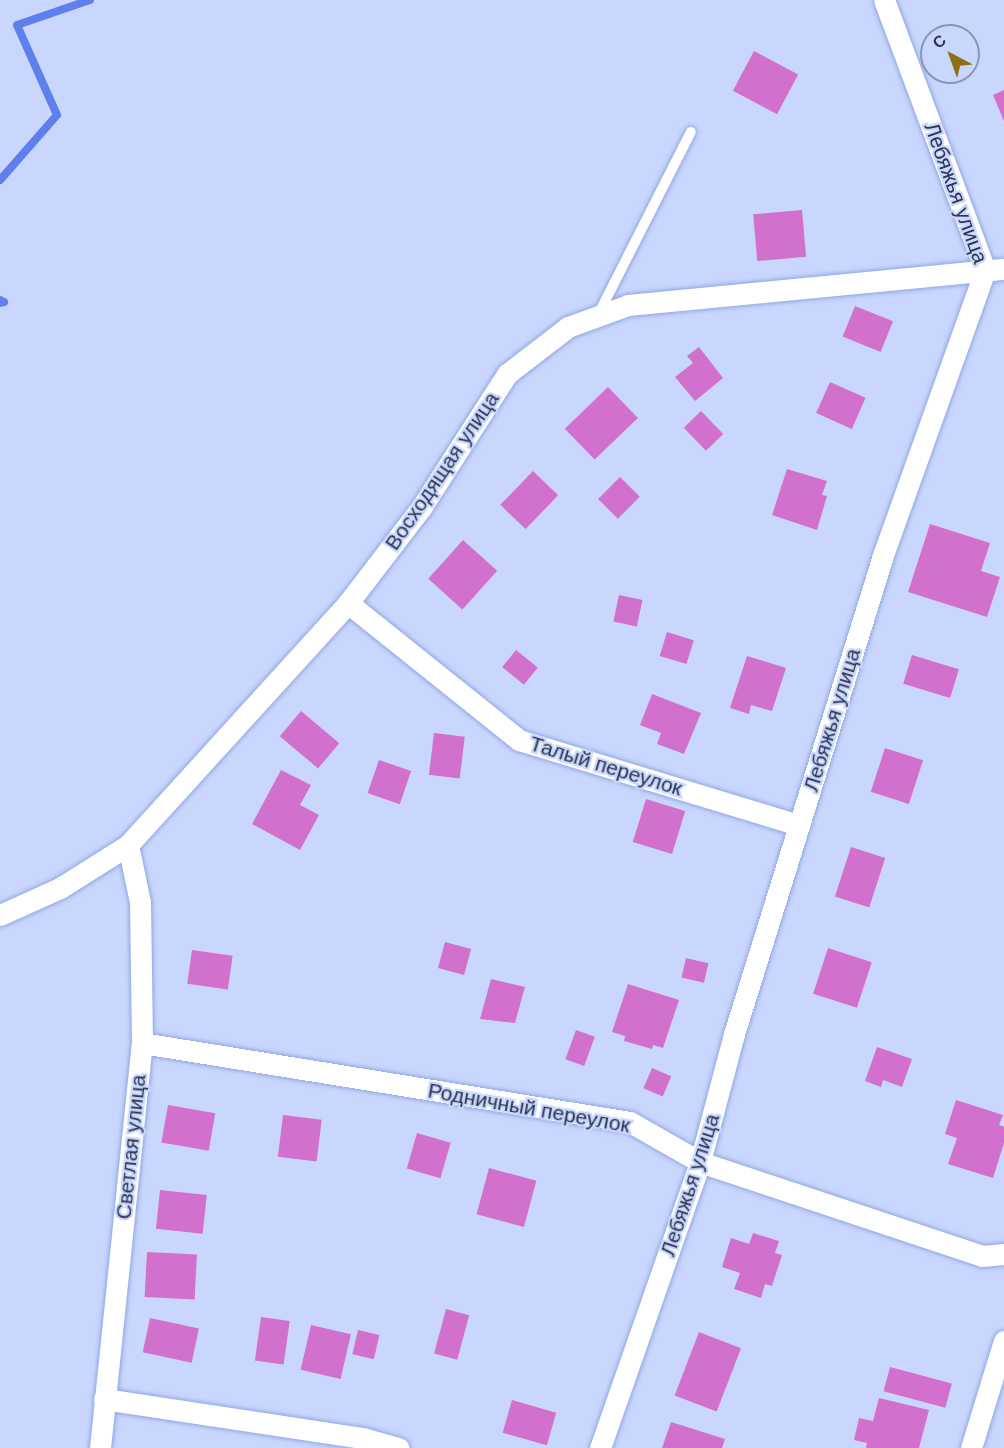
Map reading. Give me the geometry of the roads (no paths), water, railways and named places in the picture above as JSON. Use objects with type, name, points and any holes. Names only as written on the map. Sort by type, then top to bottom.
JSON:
[{"type":"street","name":"Лебяжья улица","points":[[600,1448],[700,1161],[734,1034],[882,558],[995,270],[884,0]]},
{"type":"street","name":"Восходящая улица","points":[[0,915],[60,888],[128,845],[348,603],[422,508],[507,374],[568,327],[639,304],[995,270]]},
{"type":"street","name":"Талый переулок","points":[[348,603],[519,740],[799,825]]},
{"type":"street","name":"Светлая улица","points":[[100,1448],[142,1043],[140,902],[128,845]]},
{"type":"street","name":"Родничный переулок","points":[[142,1043],[630,1122],[700,1161],[982,1256],[1004,1254]]},
{"type":"street","points":[[971,1448],[1004,1341]]},
{"type":"street","points":[[104,1399],[363,1438],[399,1448]]},
{"type":"lane","points":[[598,316],[692,132]]},
{"type":"waterway","points":[[0,180],[57,115],[17,25],[90,0]]},
{"type":"waterway","points":[[0,300],[4,302],[0,303]]}]
